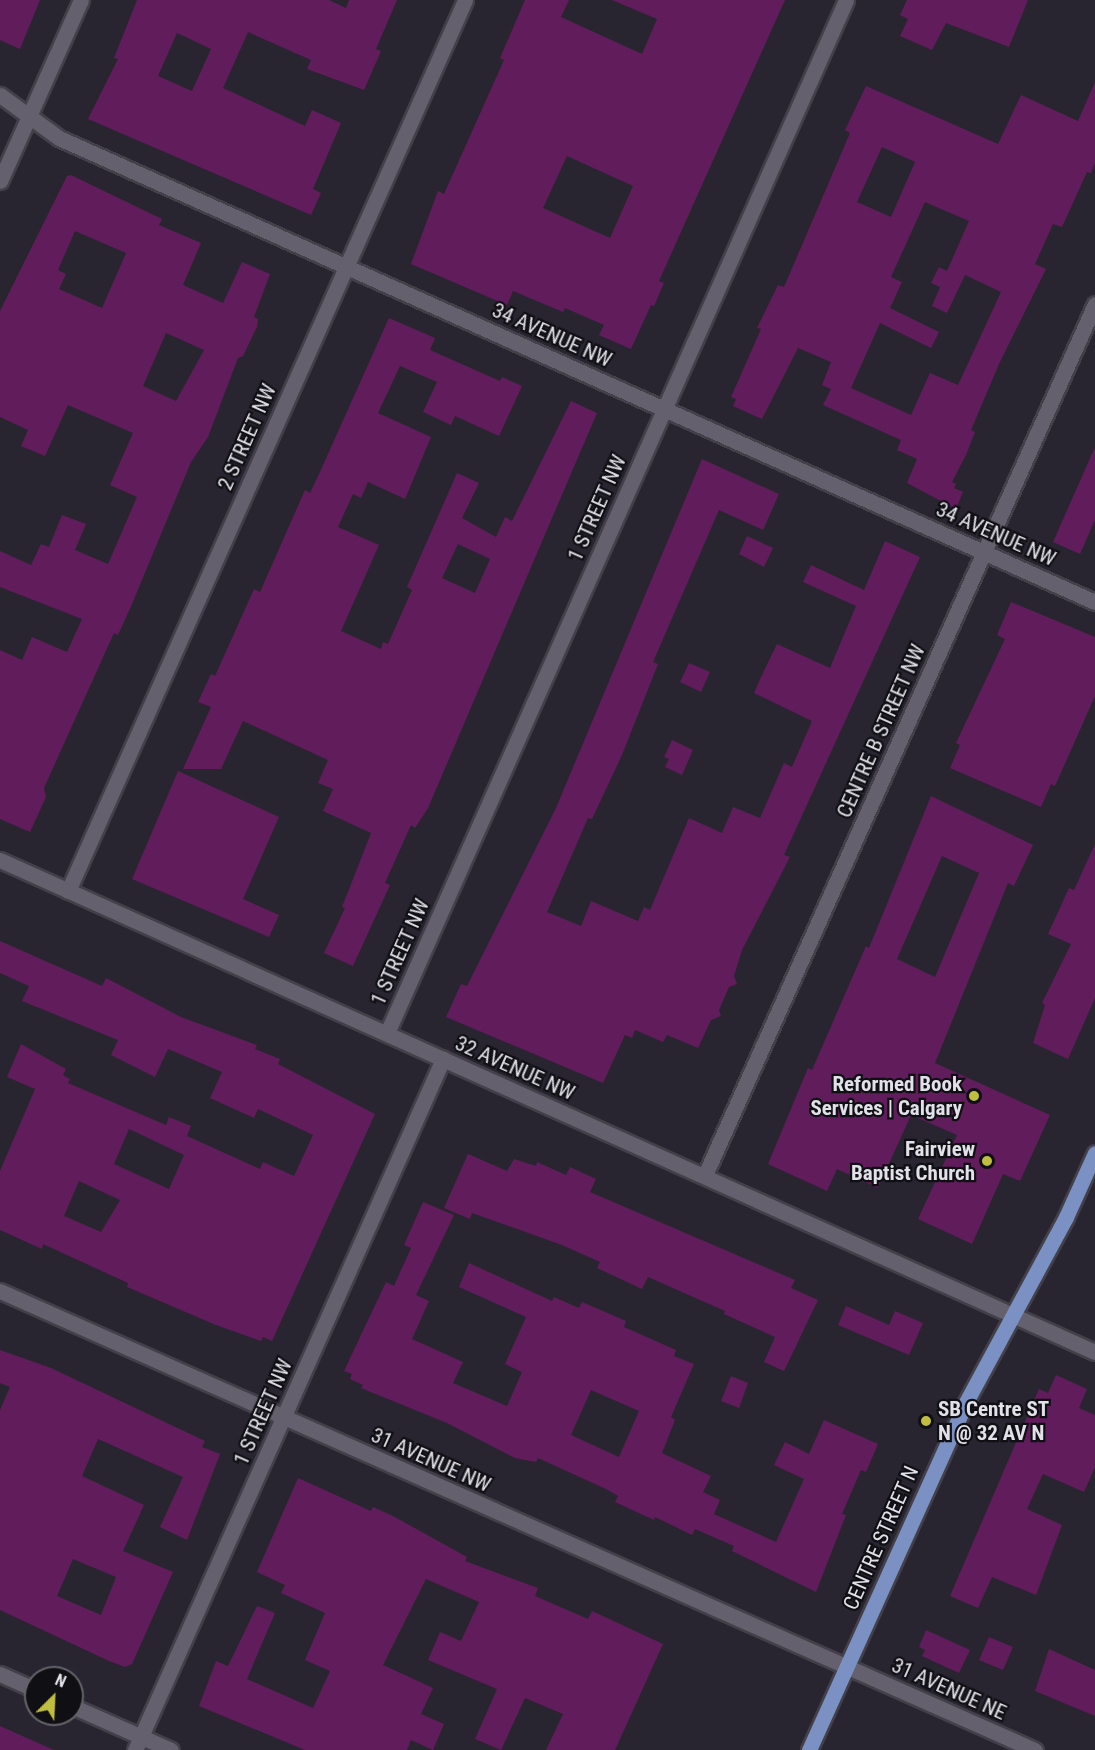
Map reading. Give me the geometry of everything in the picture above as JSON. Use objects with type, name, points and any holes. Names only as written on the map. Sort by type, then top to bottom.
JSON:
[{"type":"main road","name":"CENTRE STREET N","points":[[809,1750],[965,1404],[1066,1217],[1095,1153]]},
{"type":"street","points":[[0,181],[81,0]]},
{"type":"street","name":"2 STREET NW","points":[[68,891],[465,0]]},
{"type":"street","name":"1 STREET NW","points":[[387,1034],[846,0]]},
{"type":"street","name":"34 AVENUE NW","points":[[0,95],[59,138],[1095,602]]},
{"type":"street","name":"CENTRE B STREET NW","points":[[705,1175],[1095,304]]},
{"type":"street","name":"32 AVENUE NW","points":[[0,860],[1095,1352]]},
{"type":"street","name":"1 STREET NW","points":[[138,1743],[443,1059]]},
{"type":"street","name":"31 AVENUE NW","points":[[0,1291],[846,1667]]},
{"type":"street","name":"31 AVENUE NE","points":[[846,1667],[1035,1750]]},
{"type":"street","points":[[0,1674],[24,1685]]},
{"type":"street","points":[[84,1713],[138,1743],[171,1750]]},
{"type":"building","points":[[0,0],[40,0],[20,49],[0,40]]},
{"type":"building","points":[[137,0],[329,0],[346,8],[349,0],[397,0],[376,49],[381,51],[364,90],[307,69],[311,60],[248,32],[223,88],[305,126],[312,110],[341,123],[313,189],[321,193],[311,215],[88,119],[118,59],[114,58]],"holes":[[[177,33],[211,49],[192,91],[158,76]]]},
{"type":"building","points":[[525,0],[569,0],[561,17],[642,54],[657,19],[612,0],[785,0],[659,281],[664,283],[654,306],[651,305],[631,349],[599,335],[604,325],[565,308],[563,312],[513,291],[507,305],[411,264],[438,191],[444,194],[504,60],[500,58]],"holes":[[[567,156],[633,186],[610,238],[543,208]]]},
{"type":"building","points":[[907,0],[1028,0],[1009,47],[946,23],[932,50],[900,36],[908,19],[900,15]]},
{"type":"building","points":[[1095,82],[1095,163],[1091,173],[1087,172],[1062,227],[1053,224],[1035,264],[1046,269],[999,364],[971,430],[975,432],[966,455],[952,482],[956,484],[954,488],[963,492],[956,509],[907,483],[917,459],[897,450],[901,440],[823,405],[831,389],[822,385],[831,362],[798,348],[762,419],[733,406],[736,399],[731,397],[761,329],[757,328],[778,285],[784,287],[850,133],[845,130],[866,86],[998,144],[1021,95],[1078,121]],"holes":[[[882,147],[915,162],[891,217],[857,202]],[[925,202],[969,221],[947,271],[939,267],[931,283],[940,287],[932,306],[947,313],[965,275],[1001,292],[958,385],[930,373],[911,415],[851,388],[880,323],[931,348],[939,332],[890,308],[902,282],[891,277]]]},
{"type":"building","points":[[71,175],[162,219],[159,225],[201,243],[183,285],[223,303],[242,262],[270,274],[254,317],[258,319],[257,327],[243,356],[238,358],[208,437],[191,462],[132,604],[118,635],[114,633],[44,788],[46,797],[30,832],[0,819],[0,650],[22,660],[32,637],[67,652],[82,619],[0,587],[0,551],[31,565],[41,544],[49,547],[62,515],[86,524],[75,550],[108,564],[137,497],[110,485],[133,433],[68,405],[45,456],[21,446],[28,430],[0,417],[0,311],[67,176]],"holes":[[[75,231],[126,253],[102,308],[59,289],[66,274],[58,270]],[[166,333],[204,350],[176,401],[143,386]]]},
{"type":"building","points":[[389,318],[435,338],[430,350],[500,381],[502,377],[522,386],[499,436],[455,416],[451,425],[423,412],[437,382],[400,366],[378,413],[431,437],[405,499],[368,482],[361,498],[353,494],[338,527],[379,545],[341,631],[381,649],[383,642],[388,644],[412,590],[407,587],[457,473],[479,483],[462,518],[496,537],[505,517],[512,521],[571,401],[597,413],[428,808],[415,828],[411,825],[385,883],[390,885],[353,966],[324,953],[345,908],[342,907],[371,833],[323,811],[333,789],[318,783],[328,760],[243,721],[221,769],[183,769],[211,707],[198,702],[211,674],[215,676],[254,589],[260,592],[305,490],[310,493]],"holes":[[[458,544],[490,559],[475,593],[442,578]]]},
{"type":"building","points":[[1095,447],[1095,520],[1080,554],[1053,542]]},
{"type":"building","points":[[702,459],[779,494],[763,530],[719,510],[653,662],[658,664],[622,755],[592,819],[588,818],[547,912],[581,926],[591,901],[638,921],[644,907],[650,910],[689,818],[722,833],[733,807],[760,818],[784,763],[792,767],[812,721],[754,693],[761,677],[777,644],[830,668],[856,606],[803,582],[811,565],[864,590],[885,541],[920,557],[784,855],[790,857],[742,950],[734,976],[737,984],[729,987],[719,1010],[721,1016],[711,1020],[698,1048],[667,1035],[663,1042],[635,1030],[632,1038],[625,1035],[603,1083],[446,1017],[461,984],[467,986],[556,808]]},
{"type":"building","points":[[747,536],[773,548],[764,567],[739,554]]},
{"type":"building","points":[[1011,602],[1095,637],[1095,696],[1055,786],[1051,784],[1041,807],[950,768],[960,745],[956,743],[1005,639],[997,635]]},
{"type":"building","points":[[689,663],[710,672],[701,692],[680,682]]},
{"type":"building","points":[[672,740],[693,750],[682,775],[665,767],[669,759],[664,757]]},
{"type":"building","points":[[178,771],[279,817],[243,899],[279,915],[269,937],[132,879]]},
{"type":"building","points":[[931,796],[1033,845],[1014,886],[1008,883],[935,1063],[1050,1115],[1020,1181],[1003,1174],[972,1244],[918,1219],[957,1135],[911,1115],[878,1188],[837,1169],[827,1191],[768,1164],[808,1068],[812,1070],[866,946],[869,948]],"holes":[[[942,856],[979,873],[935,977],[897,959]]]},
{"type":"building","points":[[1095,844],[1095,998],[1068,1059],[1033,1043],[1045,1005],[1042,1003],[1071,944],[1048,934],[1069,888],[1074,890]]},
{"type":"building","points":[[0,941],[102,986],[106,978],[181,1017],[257,1045],[255,1049],[280,1059],[278,1064],[375,1114],[272,1341],[263,1337],[261,1341],[216,1325],[127,1287],[128,1283],[43,1244],[42,1249],[0,1230],[0,1171],[35,1089],[7,1077],[21,1044],[66,1069],[63,1075],[70,1079],[68,1083],[166,1125],[169,1117],[191,1126],[187,1136],[260,1169],[263,1162],[294,1176],[313,1135],[258,1109],[254,1118],[210,1098],[222,1072],[168,1049],[155,1077],[111,1055],[118,1040],[22,1001],[29,986],[0,973]],"holes":[[[129,1129],[184,1155],[169,1189],[114,1164]],[[79,1181],[120,1200],[101,1232],[64,1216]]]},
{"type":"building","points":[[468,1154],[507,1171],[514,1159],[536,1166],[537,1162],[566,1175],[570,1167],[596,1179],[590,1192],[795,1280],[791,1288],[818,1300],[784,1371],[764,1362],[775,1337],[724,1314],[725,1311],[648,1277],[642,1289],[597,1268],[600,1262],[562,1245],[472,1213],[470,1219],[444,1208]]},
{"type":"building","points":[[423,1202],[454,1215],[416,1295],[429,1301],[412,1339],[463,1362],[453,1383],[507,1406],[522,1372],[505,1364],[526,1317],[459,1287],[469,1263],[552,1301],[554,1297],[579,1308],[582,1302],[626,1321],[624,1327],[676,1350],[674,1356],[694,1364],[671,1417],[675,1420],[662,1453],[711,1476],[703,1492],[720,1500],[714,1514],[776,1542],[804,1479],[774,1465],[785,1442],[809,1454],[824,1420],[878,1444],[866,1472],[861,1470],[842,1514],[846,1515],[816,1592],[732,1551],[734,1546],[695,1529],[692,1535],[655,1517],[654,1520],[615,1502],[618,1496],[606,1489],[538,1458],[536,1462],[515,1458],[447,1423],[361,1388],[363,1385],[350,1379],[352,1374],[344,1371],[386,1282],[394,1286],[411,1248],[404,1245]],"holes":[[[591,1390],[639,1411],[619,1457],[571,1435]]]},
{"type":"building","points":[[846,1306],[889,1325],[895,1311],[923,1323],[909,1355],[838,1325]]},
{"type":"building","points":[[0,1350],[51,1368],[205,1441],[202,1447],[220,1454],[187,1540],[160,1527],[183,1477],[98,1439],[82,1476],[144,1505],[123,1551],[173,1572],[132,1664],[125,1667],[109,1661],[0,1610],[0,1410],[10,1387],[0,1383]],"holes":[[[73,1559],[116,1577],[101,1615],[57,1596]]]},
{"type":"building","points":[[1056,1375],[1087,1389],[1079,1408],[1095,1415],[1095,1467],[1084,1492],[1043,1474],[1027,1509],[1062,1525],[1036,1595],[992,1577],[978,1608],[950,1596],[1039,1389],[1048,1393]]},
{"type":"building","points":[[731,1376],[748,1383],[739,1408],[721,1401]]},
{"type":"building","points":[[298,1478],[371,1511],[373,1507],[393,1516],[467,1557],[465,1561],[538,1588],[535,1596],[588,1619],[592,1611],[663,1644],[615,1750],[546,1750],[563,1714],[525,1698],[501,1750],[475,1739],[497,1689],[428,1660],[440,1632],[461,1641],[479,1602],[426,1579],[383,1665],[433,1688],[421,1714],[444,1724],[433,1750],[411,1740],[407,1750],[305,1750],[199,1706],[216,1661],[228,1666],[257,1606],[275,1613],[247,1679],[313,1708],[330,1671],[305,1660],[325,1613],[281,1593],[285,1585],[257,1572]]},
{"type":"building","points":[[926,1630],[970,1650],[959,1673],[922,1656],[925,1650],[919,1647]]},
{"type":"building","points":[[989,1637],[1013,1647],[1003,1670],[979,1660]]},
{"type":"building","points":[[1049,1649],[1095,1670],[1095,1716],[1035,1691]]},
{"type":"building","points":[[0,1726],[54,1750],[0,1750]]},
{"type":"place","name":"Reformed Book Services | Calgary","points":[[974,1096]]},
{"type":"place","name":"Fairview Baptist Church","points":[[987,1161]]},
{"type":"place","name":"SB Centre ST N @ 32 AV N","points":[[926,1421]]}]
